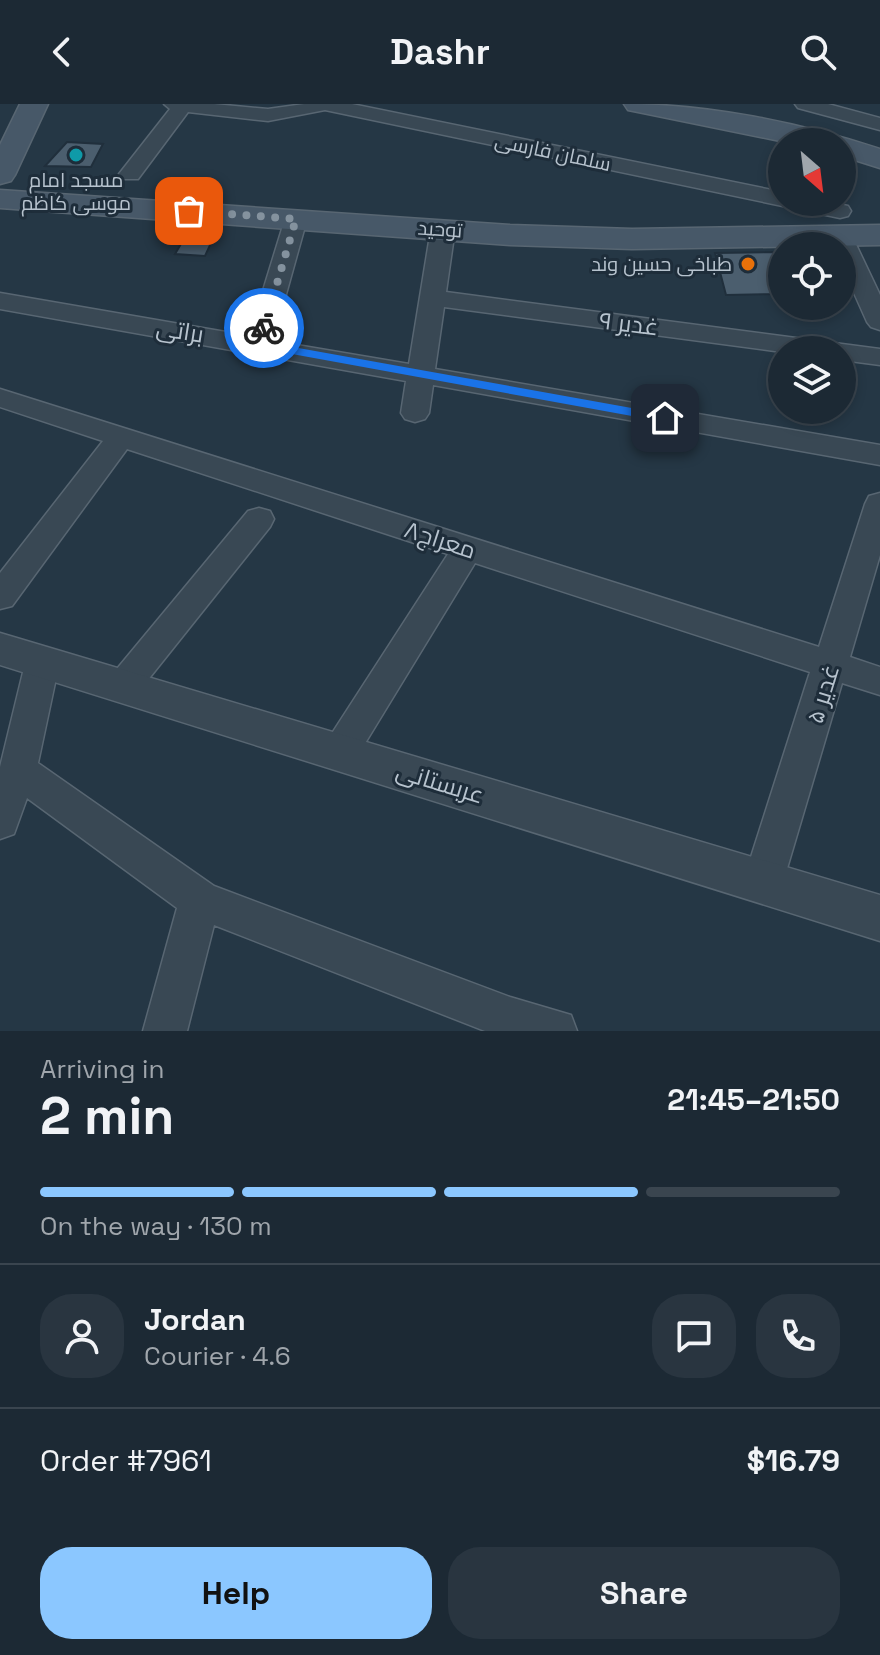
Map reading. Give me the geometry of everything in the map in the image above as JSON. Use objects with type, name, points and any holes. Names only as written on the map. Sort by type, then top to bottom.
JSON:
[{"type":"main road","points":[[0,175],[34,104]]},
{"type":"main road","points":[[638,104],[768,130]]},
{"type":"main road","points":[[856,147],[880,150]]},
{"type":"main road","points":[[856,150],[880,159]]},
{"type":"main road","name":"توحید","points":[[0,182],[455,212],[632,239],[840,224],[880,211]]},
{"type":"main road","name":"توحید","points":[[0,199],[443,229],[544,225]]},
{"type":"main road","name":"توحید","points":[[840,224],[880,235]]},
{"type":"street","points":[[130,174],[179,105],[271,118],[298,114],[324,104]]},
{"type":"street","name":"سلمان فارسی","points":[[324,104],[768,196]]},
{"type":"street","points":[[805,104],[880,124]]},
{"type":"street","points":[[824,216],[840,224],[880,322]]},
{"type":"street","points":[[259,345],[296,219]]},
{"type":"street","points":[[415,413],[443,229]]},
{"type":"street","name":"غدیر ۹","points":[[432,298],[768,342]]},
{"type":"street","name":"براتی","points":[[0,301],[880,455]]},
{"type":"street","points":[[856,354],[880,357]]},
{"type":"street","name":"معراج۸","points":[[0,398],[880,681]]},
{"type":"street","points":[[0,597],[121,437]]},
{"type":"street","name":"غدیر ۵","points":[[763,882],[880,504]]},
{"type":"street","points":[[123,686],[259,519]]},
{"type":"street","points":[[340,752],[467,549]]},
{"type":"street","name":"عربستانی","points":[[0,649],[880,918]]},
{"type":"street","points":[[0,822],[18,770],[42,664]]},
{"type":"street","points":[[18,770],[200,900],[510,1019],[555,1031]]},
{"type":"street","points":[[165,1031],[200,900]]},
{"type":"building","name":"مسجد امام موسی کاظم","points":[[67,142],[103,144],[91,167],[45,166]]},
{"type":"building","points":[[191,227],[218,228],[205,256],[175,254]]},
{"type":"building","name":"طباخی حسین وند","points":[[768,252],[768,294],[726,295],[715,253]]},
{"type":"way so far","points":[[189,211],[296,219],[264,328]]},
{"type":"place","name":"مسجد امام موسی کاظم","points":[[76,155]]},
{"type":"place","name":"طباخی حسین وند","points":[[748,264]]},
{"type":"route","points":[[264,328],[259,345],[665,418]]}]
